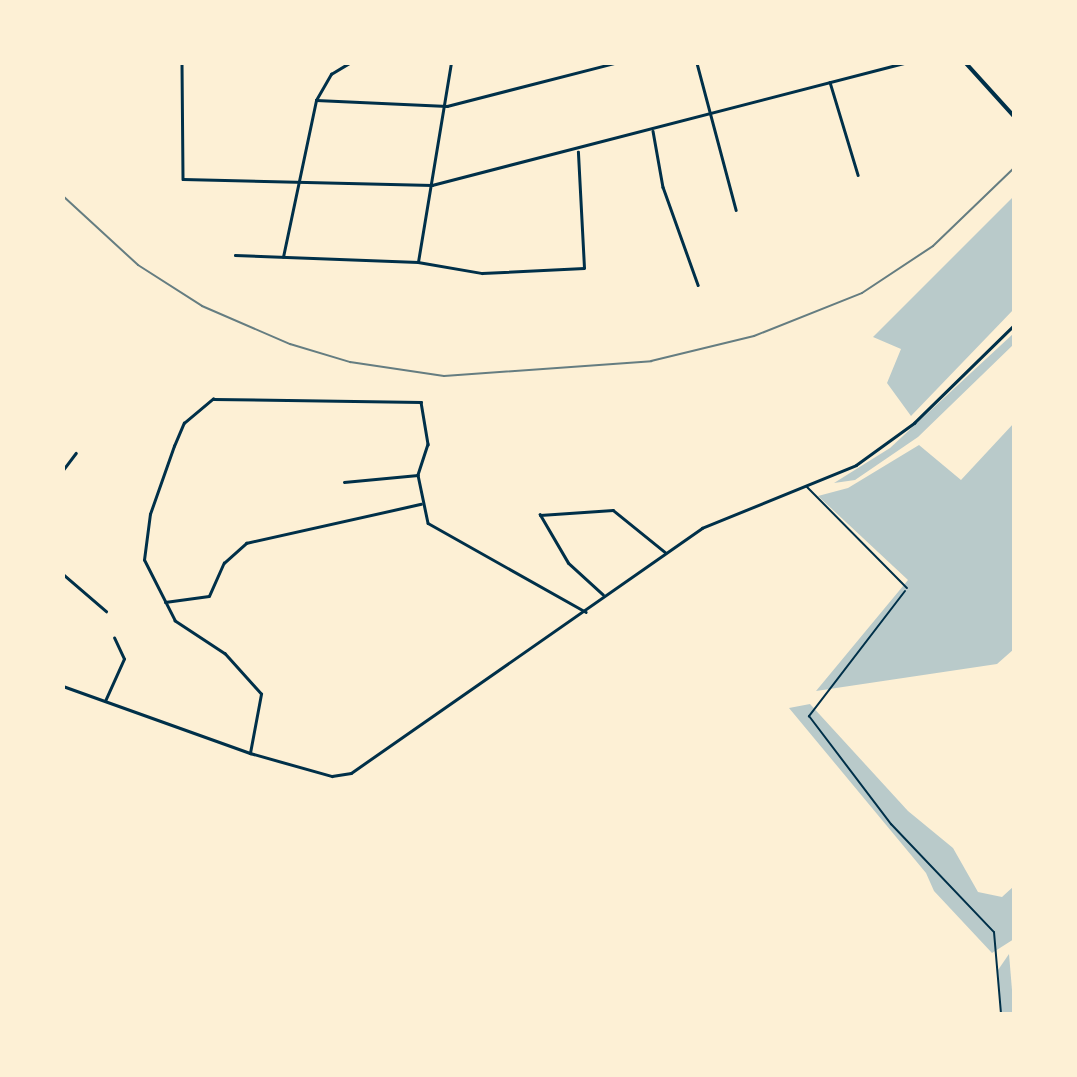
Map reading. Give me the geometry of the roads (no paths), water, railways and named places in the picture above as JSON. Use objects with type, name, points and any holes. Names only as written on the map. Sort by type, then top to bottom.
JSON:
[{"type":"street","points":[[181,63],[183,179],[298,184],[432,185],[578,152],[712,113],[903,63]]},
{"type":"street","points":[[283,257],[316,100],[331,74],[349,63]]},
{"type":"street","points":[[418,262],[447,106],[451,63]]},
{"type":"street","points":[[316,100],[447,106],[614,63]]},
{"type":"street","points":[[697,63],[736,210]]},
{"type":"street","points":[[966,63],[1014,116]]},
{"type":"street","points":[[830,82],[858,175]]},
{"type":"street","points":[[653,131],[663,187],[698,285]]},
{"type":"street","points":[[235,255],[418,262],[482,273],[584,268],[578,152]]},
{"type":"street","points":[[63,686],[250,754],[332,776],[372,761],[586,612],[603,595],[702,528],[856,466],[914,423],[1014,325]]},
{"type":"street","points":[[250,754],[261,694],[225,654],[182,628],[164,602],[144,560],[150,514],[184,423],[202,406],[221,396],[421,402],[428,444],[418,475],[421,504],[428,523],[586,612]]},
{"type":"street","points":[[63,470],[76,453]]},
{"type":"street","points":[[344,482],[418,475]]},
{"type":"street","points":[[164,602],[209,596],[224,564],[246,543],[421,504]]},
{"type":"street","points":[[603,595],[568,563],[540,515],[613,510],[665,552]]},
{"type":"street","points":[[63,574],[106,611]]},
{"type":"street","points":[[105,701],[124,659],[114,638]]},
{"type":"lane","points":[[806,486],[907,588]]},
{"type":"railway","points":[[63,196],[138,265],[202,306],[290,344],[350,362],[444,376],[651,361],[754,336],[862,293],[933,246],[1014,168]]}]
